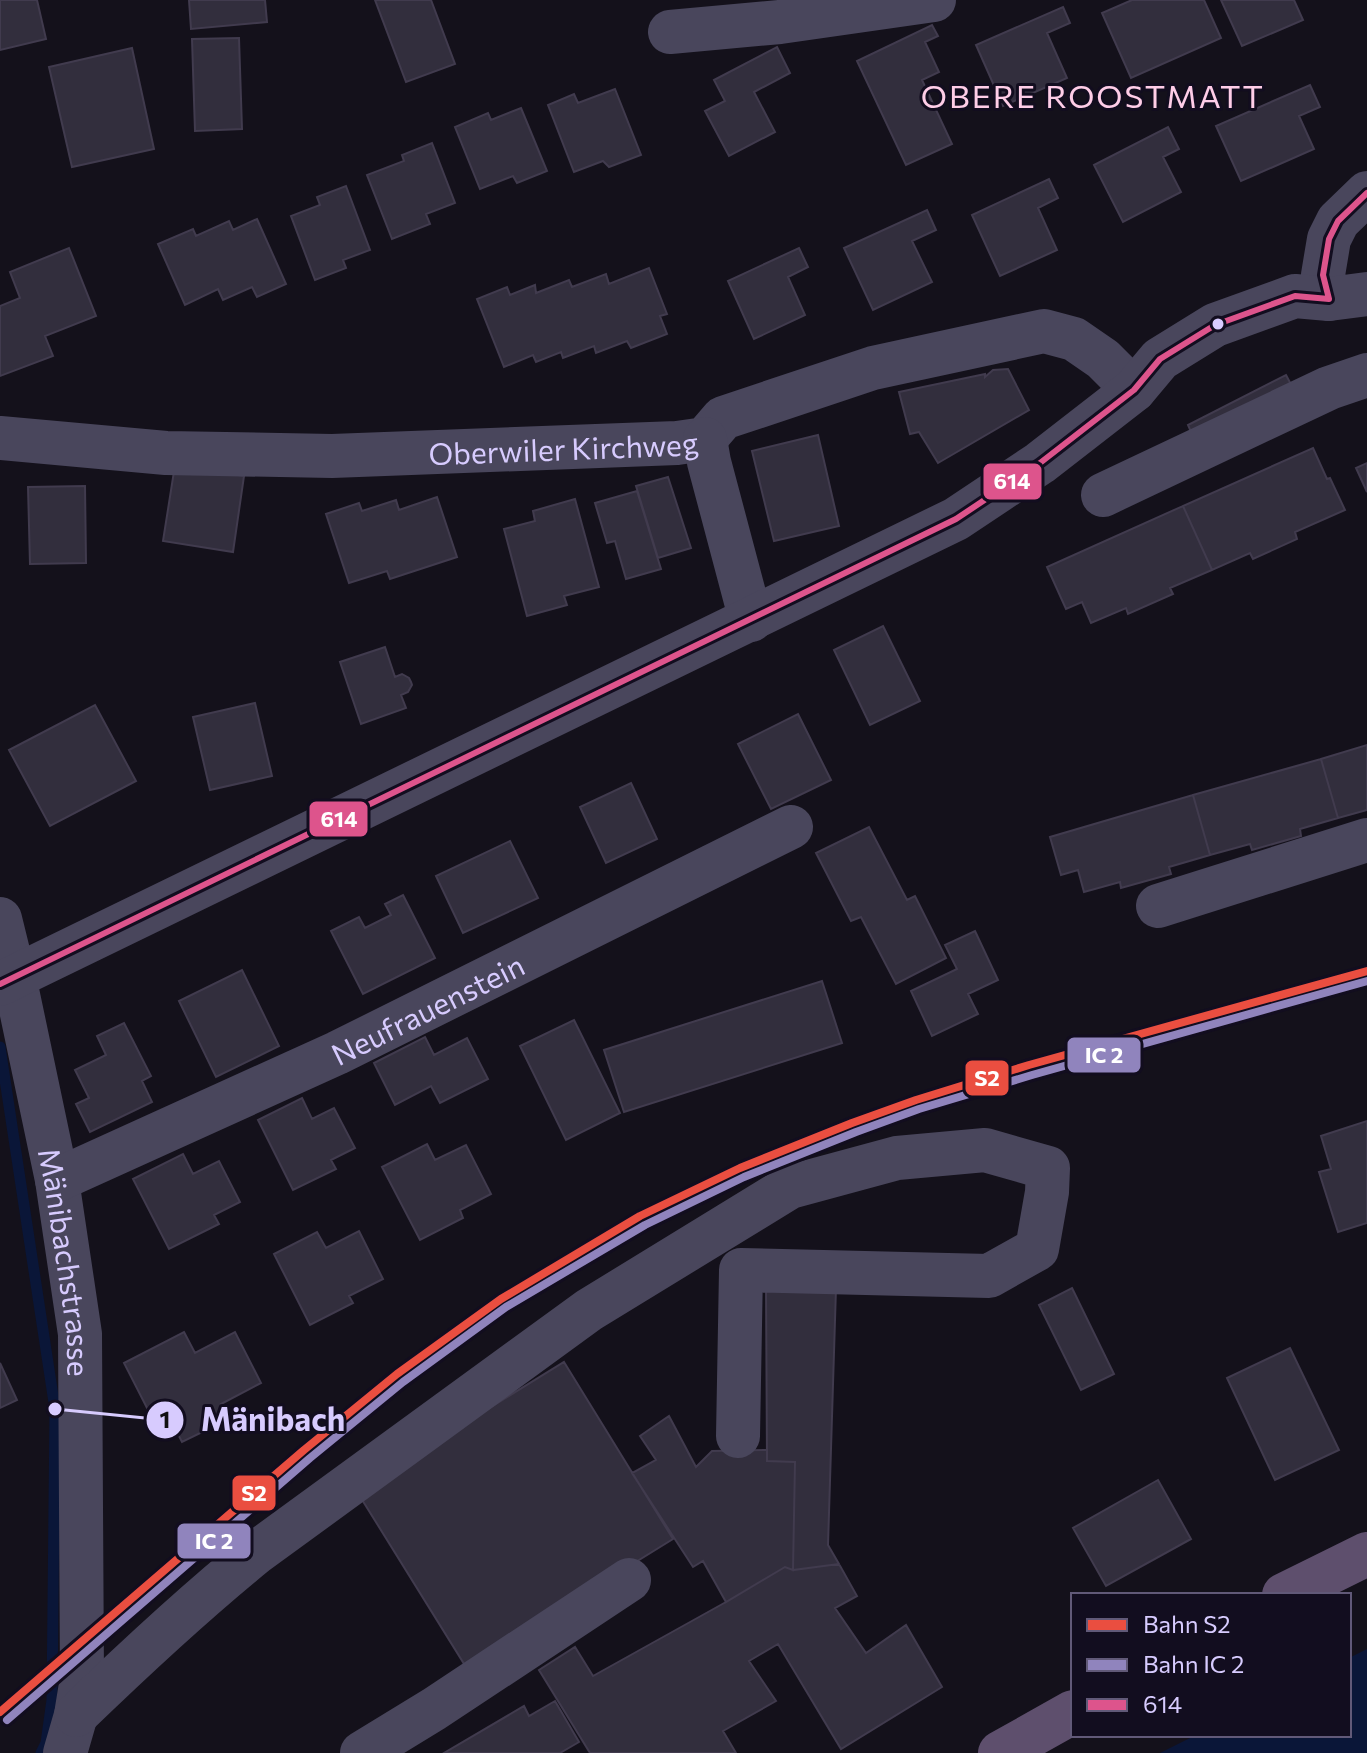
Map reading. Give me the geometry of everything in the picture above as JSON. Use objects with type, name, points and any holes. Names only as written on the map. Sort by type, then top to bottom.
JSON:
[{"type":"main road","points":[[1288,1593],[1367,1554]]},
{"type":"main road","points":[[1000,1753],[1071,1713]]},
{"type":"street","points":[[670,32],[780,22],[910,2]]},
{"type":"street","points":[[1348,297],[1323,275],[1329,239],[1338,221],[1367,193]]},
{"type":"street","points":[[7,980],[956,519],[1040,463],[1134,390],[1160,359],[1215,325],[1295,296],[1348,297]]},
{"type":"street","name":"Oberwiler Kirchweg","points":[[0,438],[166,453],[332,456],[677,443],[705,439],[723,418],[873,368],[1044,331],[1074,339],[1103,359],[1134,390]]},
{"type":"street","points":[[1103,495],[1329,388],[1367,375]]},
{"type":"street","points":[[705,439],[751,620]]},
{"type":"street","name":"Neufrauenstein","points":[[57,1180],[337,1053],[791,827]]},
{"type":"street","points":[[1158,906],[1367,840]]},
{"type":"street","name":"Mänibachstrasse","points":[[0,919],[7,980],[57,1180],[80,1334],[83,1641],[82,1678],[71,1734]]},
{"type":"street","points":[[71,1734],[166,1630],[257,1552],[589,1310],[790,1187],[897,1158],[985,1150],[1048,1168],[1037,1249],[989,1276],[741,1270],[738,1436]]},
{"type":"street","points":[[362,1753],[629,1580]]},
{"type":"water","points":[[1367,1649],[1367,1753],[1160,1753],[1192,1737],[1351,1737],[1351,1657]]},
{"type":"building","points":[[0,0],[37,0],[46,39],[0,50]]},
{"type":"building","points":[[189,0],[265,0],[267,22],[191,29]]},
{"type":"building","points":[[375,0],[431,0],[455,64],[406,82]]},
{"type":"building","points":[[1132,0],[1204,0],[1221,38],[1131,78],[1102,13]]},
{"type":"building","points":[[1221,0],[1294,0],[1303,20],[1242,46]]},
{"type":"building","points":[[1063,7],[1070,23],[1047,33],[1067,78],[1003,106],[976,45]]},
{"type":"building","points":[[932,25],[938,36],[925,42],[939,72],[922,80],[952,144],[906,165],[857,61]]},
{"type":"building","points":[[239,38],[242,129],[195,131],[192,39]]},
{"type":"building","points":[[777,47],[790,73],[754,92],[775,132],[729,156],[705,111],[725,101],[714,80]]},
{"type":"building","points":[[132,48],[154,149],[72,167],[49,67]]},
{"type":"building","points":[[1310,85],[1320,107],[1299,116],[1314,149],[1241,181],[1216,126]]},
{"type":"building","points":[[615,89],[641,155],[609,167],[603,161],[574,172],[548,105],[574,94],[578,103]]},
{"type":"building","points":[[521,108],[547,171],[517,183],[513,176],[480,189],[455,127],[488,113],[491,120]]},
{"type":"building","points":[[1168,127],[1179,149],[1163,157],[1181,192],[1123,222],[1094,165]]},
{"type":"building","points":[[432,143],[455,203],[426,214],[430,224],[392,239],[367,175],[404,161],[402,155]]},
{"type":"building","points":[[1049,179],[1058,198],[1038,208],[1057,250],[1000,276],[972,215]]},
{"type":"building","points":[[346,186],[370,250],[343,260],[346,268],[315,280],[291,216],[320,205],[317,197]]},
{"type":"building","points":[[927,210],[936,230],[912,241],[932,282],[873,310],[844,248]]},
{"type":"building","points":[[257,219],[286,284],[257,297],[252,287],[223,300],[218,289],[185,305],[158,244],[193,229],[196,236],[229,221],[233,230]]},
{"type":"building","points":[[69,248],[96,316],[45,336],[53,356],[0,376],[0,306],[20,298],[10,272]]},
{"type":"building","points":[[799,248],[808,267],[788,277],[805,315],[754,339],[728,281]]},
{"type":"building","points":[[649,268],[667,314],[660,316],[667,334],[631,348],[627,341],[596,353],[594,346],[563,358],[561,352],[536,362],[533,355],[504,367],[477,299],[507,287],[510,295],[535,285],[536,293],[569,280],[572,287],[606,274],[609,284]]},
{"type":"building","points":[[1008,369],[1029,410],[938,463],[919,432],[910,434],[899,392],[985,374],[985,377],[993,370]]},
{"type":"building","points":[[1286,375],[1294,390],[1195,441],[1188,425]]},
{"type":"building","points":[[818,435],[839,526],[774,541],[752,451]]},
{"type":"building","points":[[1313,448],[1345,510],[1295,532],[1297,539],[1253,559],[1250,553],[1212,570],[1183,506]]},
{"type":"building","points":[[1367,463],[1367,492],[1356,468]]},
{"type":"building","points":[[175,465],[244,476],[233,552],[163,541]]},
{"type":"building","points":[[668,477],[691,548],[658,558],[636,486]]},
{"type":"building","points":[[85,486],[86,563],[30,564],[28,487]]},
{"type":"building","points":[[637,491],[661,569],[626,579],[615,541],[607,543],[595,503]]},
{"type":"building","points":[[437,497],[457,557],[390,579],[387,571],[349,583],[326,514],[359,503],[362,511],[396,500],[399,510]]},
{"type":"building","points":[[575,499],[599,587],[564,596],[567,605],[527,616],[504,529],[535,521],[533,511]]},
{"type":"building","points":[[1183,506],[1212,570],[1170,588],[1173,594],[1128,614],[1126,608],[1091,623],[1082,602],[1066,609],[1047,567]]},
{"type":"building","points":[[883,626],[920,701],[870,725],[834,650]]},
{"type":"building","points":[[385,647],[395,677],[402,674],[411,682],[408,692],[401,695],[406,708],[361,724],[340,662]]},
{"type":"building","points":[[255,703],[272,776],[210,790],[193,717]]},
{"type":"building","points":[[95,705],[136,781],[50,826],[9,750]]},
{"type":"building","points":[[798,714],[831,780],[771,809],[738,744]]},
{"type":"building","points":[[1367,745],[1367,810],[1338,818],[1321,759]]},
{"type":"building","points":[[1321,759],[1338,818],[1300,829],[1301,836],[1252,850],[1250,844],[1210,855],[1193,795]]},
{"type":"building","points":[[631,783],[657,839],[606,863],[580,807]]},
{"type":"building","points":[[1193,795],[1210,855],[1169,867],[1171,874],[1121,888],[1120,882],[1084,892],[1078,870],[1061,875],[1050,837]]},
{"type":"building","points":[[869,827],[907,900],[915,896],[946,958],[896,984],[861,917],[851,921],[816,853]]},
{"type":"building","points":[[510,841],[538,898],[463,933],[436,876]]},
{"type":"building","points":[[403,895],[435,958],[363,994],[331,931],[359,917],[365,928],[391,915],[385,904]]},
{"type":"building","points":[[975,931],[998,980],[968,994],[978,1014],[932,1036],[911,991],[957,969],[945,945]]},
{"type":"building","points":[[242,970],[279,1046],[216,1077],[179,1001]]},
{"type":"building","points":[[822,981],[842,1043],[624,1112],[604,1050]]},
{"type":"building","points":[[574,1020],[620,1113],[566,1140],[520,1046]]},
{"type":"building","points":[[124,1023],[151,1076],[142,1081],[152,1102],[90,1132],[76,1104],[89,1098],[75,1070],[106,1055],[97,1036]]},
{"type":"building","points":[[425,1037],[434,1055],[467,1038],[488,1079],[440,1103],[431,1086],[395,1105],[374,1063]]},
{"type":"building","points":[[302,1098],[312,1119],[334,1108],[355,1148],[331,1160],[336,1169],[293,1190],[258,1120]]},
{"type":"building","points":[[1367,1121],[1367,1223],[1338,1232],[1319,1172],[1331,1169],[1321,1136]]},
{"type":"building","points":[[427,1144],[435,1160],[466,1145],[491,1194],[460,1210],[463,1218],[420,1240],[382,1167]]},
{"type":"building","points":[[183,1154],[193,1174],[219,1161],[240,1202],[214,1215],[219,1224],[169,1249],[133,1179]]},
{"type":"building","points":[[359,1231],[383,1279],[349,1296],[353,1303],[310,1325],[274,1254],[317,1232],[326,1248]]},
{"type":"building","points":[[766,1285],[836,1288],[828,1545],[839,1564],[793,1570],[795,1462],[767,1461]]},
{"type":"building","points":[[1072,1288],[1114,1374],[1081,1390],[1039,1305]]},
{"type":"building","points":[[184,1332],[195,1353],[235,1332],[261,1383],[221,1404],[229,1419],[182,1442],[162,1403],[148,1410],[124,1363]]},
{"type":"building","points":[[1290,1348],[1339,1450],[1275,1480],[1227,1378]]},
{"type":"building","points":[[564,1362],[673,1539],[466,1667],[356,1490]]},
{"type":"building","points":[[0,1363],[17,1400],[0,1408]]},
{"type":"building","points":[[669,1416],[696,1467],[712,1451],[767,1450],[767,1461],[795,1462],[793,1570],[785,1567],[726,1602],[703,1561],[693,1567],[632,1473],[656,1460],[640,1436]]},
{"type":"building","points":[[1158,1480],[1191,1539],[1106,1586],[1073,1528]]},
{"type":"building","points":[[839,1564],[857,1596],[835,1608],[866,1653],[906,1625],[942,1687],[841,1749],[778,1644],[749,1661],[776,1701],[723,1731],[736,1753],[590,1753],[539,1670],[575,1647],[593,1676],[785,1567],[793,1570]]},
{"type":"building","points":[[555,1701],[579,1742],[560,1753],[444,1753],[524,1706],[529,1716]]},
{"type":"waterway","points":[[0,1047],[55,1409],[52,1700],[46,1743],[41,1753]]},
{"type":"rail line","name":"S2","points":[[0,1712],[304,1450],[397,1374],[501,1299],[640,1216],[740,1168],[916,1100],[1029,1065],[1367,971]]},
{"type":"transit line","name":"614","points":[[1329,299],[1323,275],[1329,239],[1338,221],[1367,193]]},
{"type":"transit line","name":"614","points":[[0,984],[956,519],[1040,463],[1134,390],[1160,359],[1215,325],[1295,296],[1329,299]]},
{"type":"transit line","points":[[7,1720],[310,1458],[403,1382],[506,1307],[645,1225],[744,1177],[919,1109],[1367,981]]},
{"type":"place","name":"Mänibach","points":[[55,1409]]},
{"type":"district","name":"OBERE ROOSTMATT","points":[[1093,95]]}]
